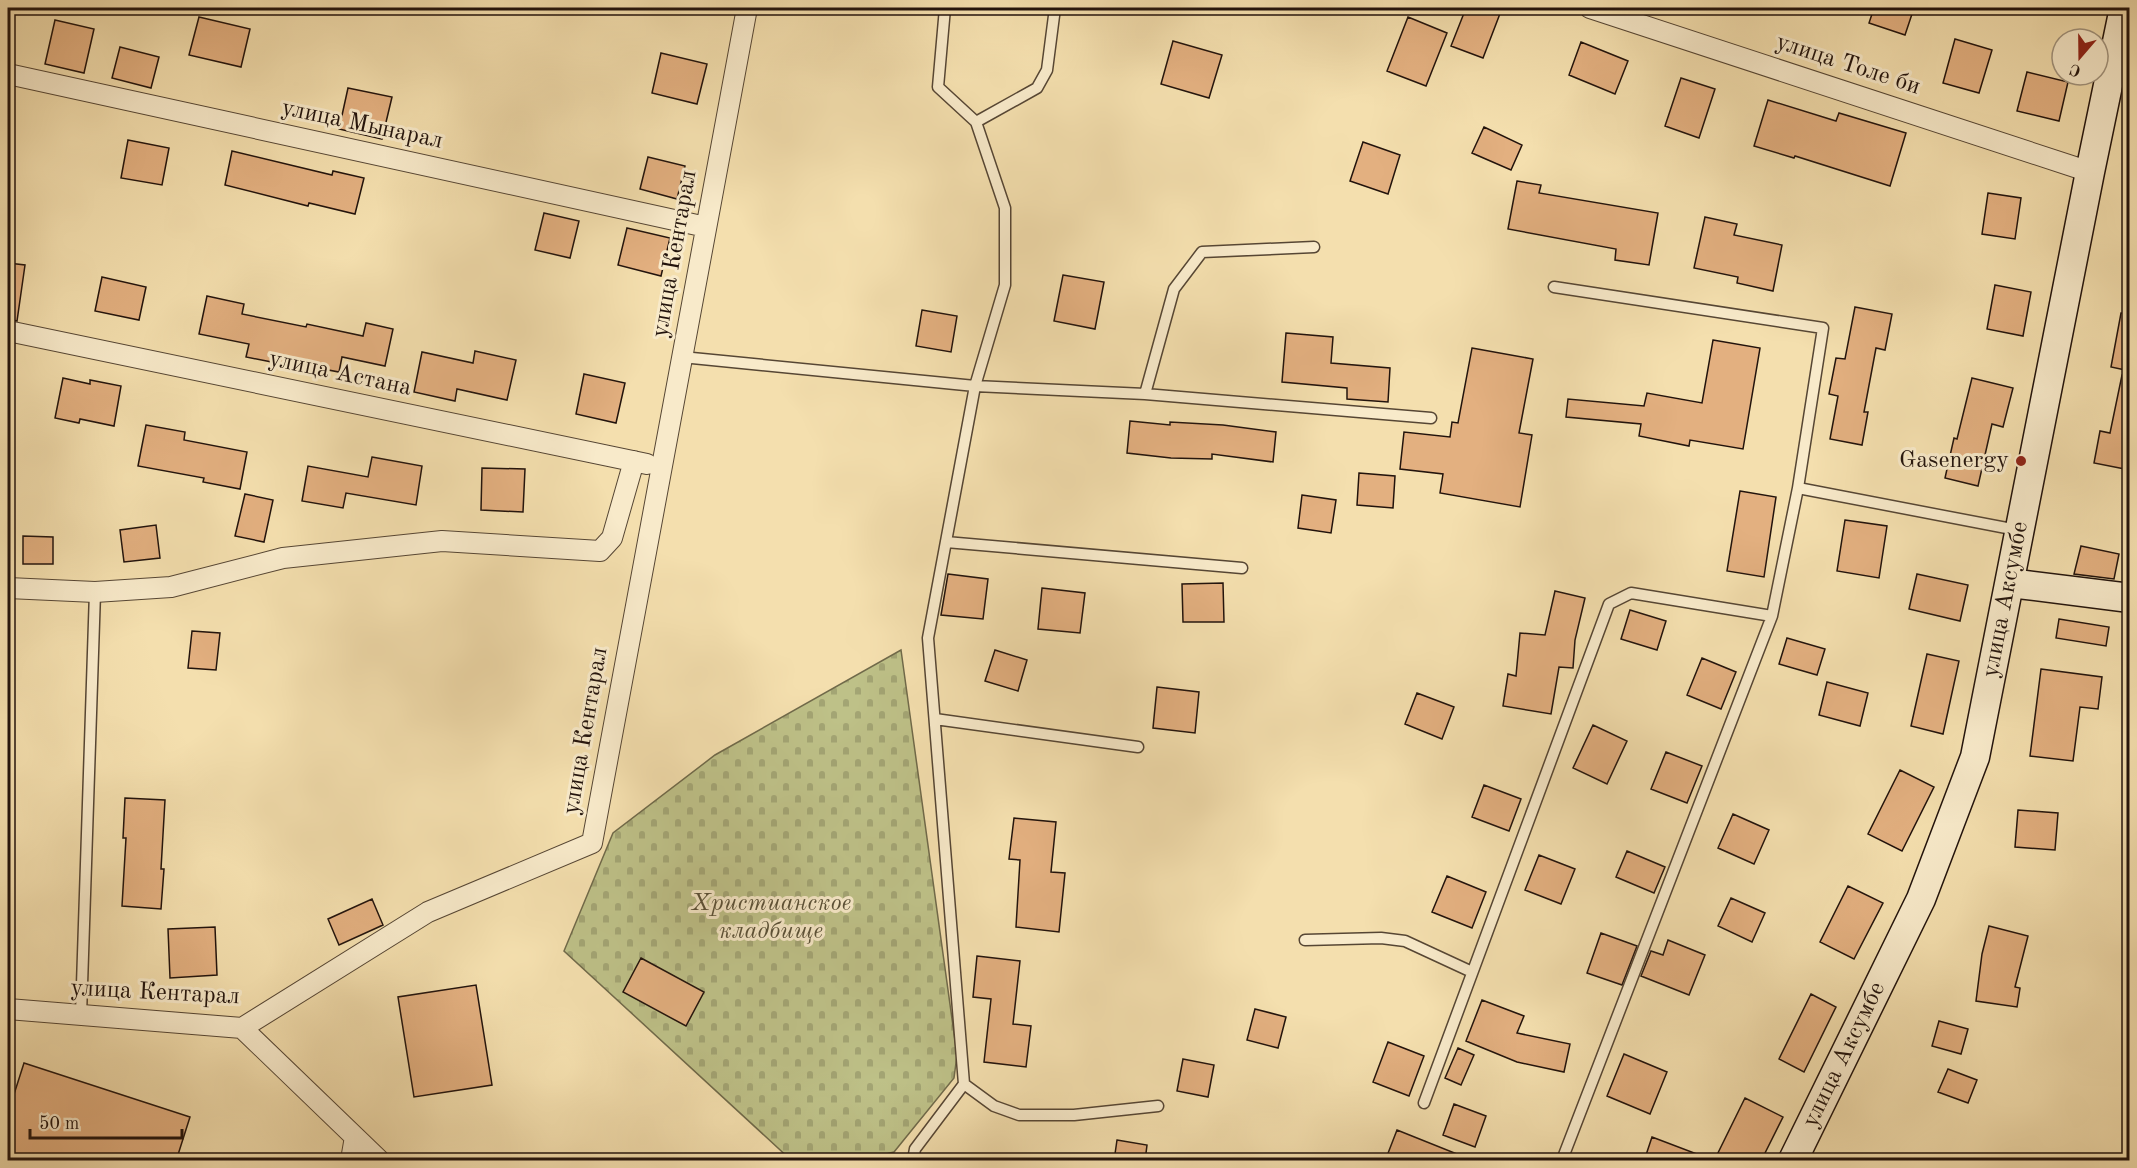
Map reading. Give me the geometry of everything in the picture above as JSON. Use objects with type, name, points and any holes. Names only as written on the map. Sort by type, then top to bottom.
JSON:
[{"type":"main road","name":"улица Аксумбе","points":[[1793,1161],[1921,899],[1975,757],[2124,8]]},
{"type":"main road","points":[[2010,583],[2130,598]]},
{"type":"street","name":"улица Кентарал","points":[[8,1009],[242,1028],[428,912],[592,843],[747,8]]},
{"type":"street","name":"улица Толе би","points":[[1590,8],[2090,172]]},
{"type":"street","name":"улица Мынарал","points":[[8,74],[706,227]]},
{"type":"street","name":"улица Астана","points":[[8,331],[661,467]]},
{"type":"street","points":[[8,588],[95,592],[171,587],[283,558],[442,541],[600,551],[612,537],[634,461]]},
{"type":"street","points":[[242,1028],[379,1161]]},
{"type":"street","points":[[351,1161],[355,1137]]},
{"type":"lane","points":[[913,1161],[915,1149],[964,1084],[928,638],[975,386],[1005,285],[1005,208],[976,122],[938,87],[945,8]]},
{"type":"lane","points":[[976,122],[1037,88],[1047,70],[1055,8]]},
{"type":"lane","points":[[1145,394],[1174,289],[1202,252],[1314,247]]},
{"type":"lane","points":[[1554,287],[1823,328],[1798,488],[1772,616],[1562,1161]]},
{"type":"lane","points":[[682,357],[975,386],[1145,394],[1431,418]]},
{"type":"lane","points":[[1798,488],[2021,530]]},
{"type":"lane","points":[[946,542],[1242,568]]},
{"type":"lane","points":[[81,1015],[95,592]]},
{"type":"lane","points":[[1424,1102],[1609,604],[1632,593],[1772,616]]},
{"type":"lane","points":[[934,719],[1137,747]]},
{"type":"lane","points":[[1305,940],[1381,938],[1404,941],[1472,972]]},
{"type":"lane","points":[[964,1084],[994,1106],[1019,1115],[1074,1115],[1158,1106]]},
{"type":"green space","name":"Христианское кладбище","points":[[901,650],[957,1055],[954,1078],[894,1152],[863,1160],[791,1160],[564,951],[613,833],[715,755]]},
{"type":"building","points":[[1466,8],[1490,8],[1501,11],[1483,58],[1451,46]]},
{"type":"building","points":[[1874,8],[1914,8],[1905,35],[1869,23]]},
{"type":"building","points":[[199,17],[250,29],[241,67],[189,55]]},
{"type":"building","points":[[1408,17],[1447,33],[1426,86],[1387,71]]},
{"type":"building","points":[[55,20],[94,29],[84,73],[45,64]]},
{"type":"building","points":[[1955,39],[1992,50],[1979,93],[1943,83]]},
{"type":"building","points":[[1173,41],[1222,55],[1209,98],[1161,84]]},
{"type":"building","points":[[1581,42],[1628,61],[1615,94],[1569,75]]},
{"type":"building","points":[[120,47],[159,57],[151,88],[112,78]]},
{"type":"building","points":[[661,53],[707,64],[697,104],[652,93]]},
{"type":"building","points":[[2027,72],[2050,78],[2050,87],[2067,87],[2059,121],[2017,111]]},
{"type":"building","points":[[1681,78],[1715,89],[1699,138],[1665,126]]},
{"type":"building","points":[[348,88],[392,97],[382,139],[339,129]]},
{"type":"building","points":[[1768,100],[1836,121],[1839,113],[1906,133],[1890,186],[1795,156],[1794,158],[1754,146]]},
{"type":"building","points":[[1484,127],[1522,145],[1511,170],[1472,153]]},
{"type":"building","points":[[128,140],[169,148],[162,185],[121,178]]},
{"type":"building","points":[[1363,142],[1400,155],[1388,194],[1350,181]]},
{"type":"building","points":[[232,151],[332,175],[333,171],[364,178],[355,214],[309,203],[308,206],[225,185]]},
{"type":"building","points":[[648,157],[685,166],[677,199],[640,189]]},
{"type":"building","points":[[1517,181],[1541,185],[1539,193],[1658,213],[1649,265],[1615,260],[1616,249],[1508,229]]},
{"type":"building","points":[[1988,193],[2021,198],[2015,239],[1982,234]]},
{"type":"building","points":[[544,213],[579,221],[570,258],[535,250]]},
{"type":"building","points":[[1705,217],[1737,224],[1734,235],[1782,245],[1773,291],[1737,283],[1738,277],[1694,268]]},
{"type":"building","points":[[627,228],[670,238],[661,276],[618,265]]},
{"type":"building","points":[[8,263],[25,265],[17,321],[8,319]]},
{"type":"building","points":[[1063,275],[1104,282],[1095,329],[1054,321]]},
{"type":"building","points":[[102,277],[146,287],[139,320],[95,311]]},
{"type":"building","points":[[1995,285],[2031,292],[2023,336],[1987,329]]},
{"type":"building","points":[[207,296],[244,304],[242,314],[306,327],[307,324],[363,336],[366,323],[393,329],[385,366],[342,357],[339,372],[246,357],[249,344],[199,334]]},
{"type":"building","points":[[1855,307],[1892,314],[1885,350],[1876,348],[1864,412],[1868,412],[1862,445],[1830,439],[1838,396],[1829,394],[1836,358],[1845,359]]},
{"type":"building","points":[[922,310],[957,316],[951,352],[916,346]]},
{"type":"building","points":[[2121,313],[2130,314],[2130,371],[2111,367]]},
{"type":"building","points":[[1286,333],[1333,337],[1331,363],[1390,368],[1388,402],[1347,399],[1347,388],[1282,382]]},
{"type":"building","points":[[1713,340],[1760,348],[1743,449],[1690,440],[1689,446],[1639,436],[1641,424],[1566,417],[1568,399],[1644,406],[1647,393],[1702,403]]},
{"type":"building","points":[[1472,348],[1533,359],[1519,433],[1532,435],[1520,507],[1440,493],[1443,474],[1400,469],[1404,432],[1450,437],[1452,422],[1458,423]]},
{"type":"building","points":[[475,351],[516,360],[507,400],[457,389],[455,401],[414,392],[422,352],[473,363]]},
{"type":"building","points":[[584,374],[625,383],[616,423],[576,414]]},
{"type":"building","points":[[2122,375],[2130,376],[2130,470],[2094,463],[2100,431],[2110,433]]},
{"type":"building","points":[[63,378],[90,384],[90,380],[121,386],[114,426],[80,419],[79,423],[55,418]]},
{"type":"building","points":[[1972,378],[2013,388],[2003,427],[1992,424],[1978,486],[1945,478]]},
{"type":"building","points":[[1130,421],[1170,425],[1170,422],[1223,425],[1276,432],[1273,462],[1212,454],[1212,459],[1171,458],[1127,453]]},
{"type":"building","points":[[146,425],[185,432],[184,440],[247,452],[240,489],[203,482],[204,478],[138,466]]},
{"type":"building","points":[[372,457],[422,466],[416,505],[346,493],[343,508],[302,501],[308,466],[368,477]]},
{"type":"building","points":[[482,468],[525,469],[523,512],[481,510]]},
{"type":"building","points":[[1359,473],[1395,476],[1393,508],[1357,505]]},
{"type":"building","points":[[1740,491],[1776,497],[1764,577],[1727,571]]},
{"type":"building","points":[[245,494],[273,500],[264,542],[235,536]]},
{"type":"building","points":[[1302,495],[1336,500],[1331,533],[1298,528]]},
{"type":"building","points":[[1845,520],[1887,526],[1879,578],[1837,571]]},
{"type":"building","points":[[156,525],[160,558],[124,562],[120,530]]},
{"type":"building","points":[[23,536],[53,537],[53,564],[23,564]]},
{"type":"building","points":[[2081,546],[2119,554],[2114,579],[2074,574]]},
{"type":"building","points":[[948,574],[988,579],[983,619],[941,615]]},
{"type":"building","points":[[1917,574],[1968,585],[1960,621],[1909,609]]},
{"type":"building","points":[[1223,583],[1224,622],[1183,622],[1182,584]]},
{"type":"building","points":[[1042,588],[1085,593],[1080,633],[1038,629]]},
{"type":"building","points":[[1555,591],[1585,598],[1575,640],[1573,668],[1559,667],[1551,714],[1503,706],[1508,674],[1516,676],[1520,633],[1545,635]]},
{"type":"building","points":[[1630,610],[1666,621],[1657,650],[1621,639]]},
{"type":"building","points":[[2059,619],[2109,627],[2106,646],[2056,638]]},
{"type":"building","points":[[192,631],[220,633],[216,670],[188,668]]},
{"type":"building","points":[[1787,638],[1825,649],[1817,675],[1779,664]]},
{"type":"building","points":[[995,650],[1027,660],[1018,691],[985,681]]},
{"type":"building","points":[[1927,654],[1959,661],[1943,734],[1911,726]]},
{"type":"building","points":[[1702,658],[1736,672],[1721,709],[1687,695]]},
{"type":"building","points":[[2041,669],[2102,677],[2098,709],[2080,707],[2073,761],[2030,756]]},
{"type":"building","points":[[1827,682],[1868,693],[1860,726],[1819,715]]},
{"type":"building","points":[[1157,687],[1199,692],[1195,733],[1153,728]]},
{"type":"building","points":[[1417,693],[1454,707],[1442,739],[1405,724]]},
{"type":"building","points":[[1593,725],[1627,741],[1607,784],[1573,768]]},
{"type":"building","points":[[1666,752],[1702,766],[1687,803],[1651,789]]},
{"type":"building","points":[[1900,770],[1934,787],[1902,851],[1868,834]]},
{"type":"building","points":[[1484,785],[1521,799],[1509,831],[1472,817]]},
{"type":"building","points":[[125,798],[165,800],[161,909],[122,906],[126,838],[123,838]]},
{"type":"building","points":[[2018,810],[2058,813],[2055,850],[2015,847]]},
{"type":"building","points":[[1733,814],[1769,830],[1754,864],[1718,848]]},
{"type":"building","points":[[1014,818],[1056,822],[1051,872],[1065,873],[1059,932],[1016,927],[1020,860],[1009,859]]},
{"type":"building","points":[[1627,851],[1665,867],[1654,893],[1616,877]]},
{"type":"building","points":[[1539,855],[1575,869],[1561,904],[1525,890]]},
{"type":"building","points":[[1447,876],[1486,892],[1472,928],[1432,912]]},
{"type":"building","points":[[1848,886],[1883,903],[1854,959],[1820,942]]},
{"type":"building","points":[[1731,898],[1765,913],[1752,942],[1718,926]]},
{"type":"building","points":[[372,899],[383,925],[339,945],[328,919]]},
{"type":"building","points":[[1989,926],[2028,936],[2015,987],[2020,988],[2017,1007],[1976,1001],[1982,954]]},
{"type":"building","points":[[215,927],[217,975],[170,978],[168,929]]},
{"type":"building","points":[[1601,933],[1637,946],[1622,985],[1587,973]]},
{"type":"building","points":[[1668,940],[1705,955],[1689,995],[1641,976],[1651,951],[1663,955]]},
{"type":"building","points":[[977,956],[1020,961],[1013,1024],[1031,1026],[1026,1067],[984,1062],[991,999],[973,997]]},
{"type":"building","points":[[641,958],[704,992],[686,1026],[623,992]]},
{"type":"building","points":[[476,985],[492,1085],[414,1097],[398,997]]},
{"type":"building","points":[[1811,994],[1836,1007],[1804,1072],[1779,1059]]},
{"type":"building","points":[[1482,1000],[1524,1016],[1517,1033],[1570,1044],[1564,1072],[1517,1062],[1466,1041]]},
{"type":"building","points":[[1255,1009],[1286,1017],[1278,1048],[1247,1040]]},
{"type":"building","points":[[1939,1021],[1968,1029],[1961,1054],[1932,1046]]},
{"type":"building","points":[[1388,1042],[1424,1056],[1409,1096],[1373,1082]]},
{"type":"building","points":[[1458,1048],[1474,1055],[1461,1085],[1445,1078]]},
{"type":"building","points":[[1624,1054],[1667,1072],[1650,1114],[1607,1096]]},
{"type":"building","points":[[1183,1059],[1214,1065],[1208,1097],[1177,1091]]},
{"type":"building","points":[[24,1063],[190,1117],[176,1161],[8,1161],[8,1113]]},
{"type":"building","points":[[1948,1069],[1977,1080],[1968,1103],[1938,1092]]},
{"type":"building","points":[[1745,1098],[1783,1117],[1761,1161],[1714,1161]]},
{"type":"building","points":[[1454,1104],[1486,1116],[1475,1147],[1443,1135]]},
{"type":"building","points":[[1397,1130],[1472,1160],[1472,1161],[1385,1161]]},
{"type":"building","points":[[1652,1137],[1710,1159],[1710,1161],[1644,1161]]},
{"type":"building","points":[[1117,1140],[1147,1145],[1145,1161],[1114,1161]]},
{"type":"place","name":"Gasenergy","points":[[2021,461]]}]
